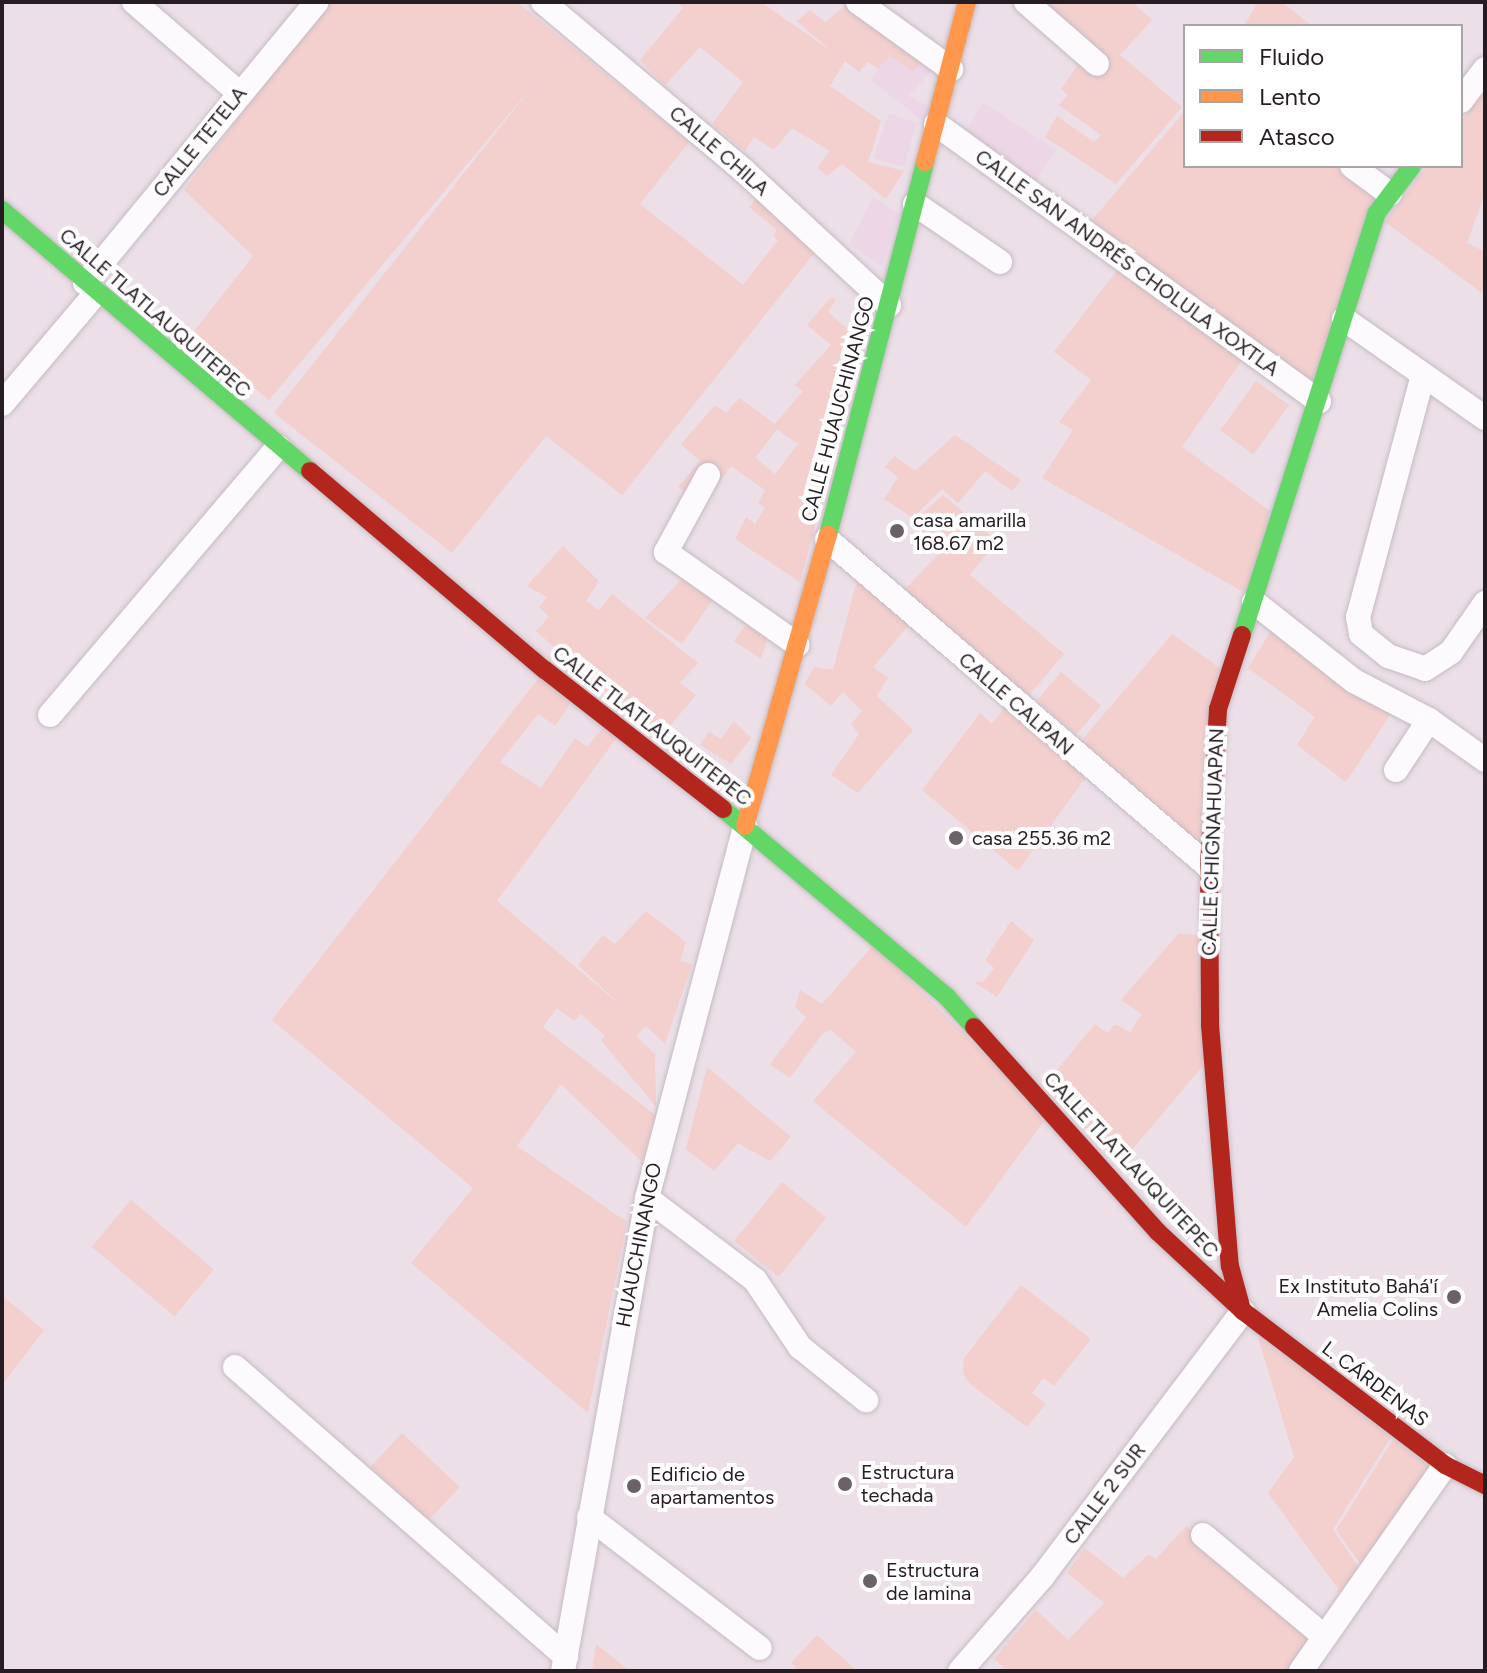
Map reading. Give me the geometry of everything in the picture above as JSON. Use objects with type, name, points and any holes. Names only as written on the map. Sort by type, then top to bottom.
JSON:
[{"type":"street","points":[[134,2],[239,93]]},
{"type":"street","name":"CALLE TETELA","points":[[2,404],[239,93],[317,2]]},
{"type":"street","name":"CALLE CHILA","points":[[543,2],[743,170],[889,305]]},
{"type":"street","points":[[858,2],[951,69]]},
{"type":"street","name":"CALLE HUAUCHINANGO","points":[[745,826],[827,539],[967,2]]},
{"type":"street","points":[[1026,2],[1097,64]]},
{"type":"street","points":[[1463,98],[1485,69]]},
{"type":"street","name":"CALLE SAN ANDRÉS CHOLULA XOXTLA","points":[[936,124],[1319,401]]},
{"type":"street","points":[[1355,168],[1390,194]]},
{"type":"street","name":"CALLE CHIGNAHUAPAN","points":[[1243,1311],[1230,1266],[1210,1025],[1209,867],[1218,709],[1319,401],[1376,214],[1410,168]]},
{"type":"street","points":[[915,204],[1000,262]]},
{"type":"street","name":"CALLE TLATLAUQUITEPEC","points":[[2,210],[278,447],[621,732],[745,826],[947,997],[1158,1232],[1243,1311]]},
{"type":"street","points":[[1344,319],[1485,418]]},
{"type":"street","points":[[1423,375],[1358,617],[1361,634],[1388,656],[1425,669],[1451,652],[1485,603]]},
{"type":"street","points":[[50,715],[278,447]]},
{"type":"street","points":[[708,475],[666,552],[798,645]]},
{"type":"street","name":"CALLE CALPAN","points":[[827,539],[1209,867]]},
{"type":"street","points":[[1254,602],[1354,681],[1393,706],[1429,720],[1485,760]]},
{"type":"street","points":[[1396,770],[1429,720]]},
{"type":"street","name":"HUAUCHINANGO","points":[[564,1664],[647,1198],[745,826]]},
{"type":"street","points":[[647,1198],[755,1280],[800,1347],[866,1400]]},
{"type":"street","name":"L. CÁRDENAS","points":[[1243,1311],[1445,1465],[1485,1485]]},
{"type":"street","name":"CALLE 2 SUR","points":[[960,1671],[1042,1577],[1243,1311]]},
{"type":"street","points":[[235,1367],[564,1664]]},
{"type":"street","points":[[1301,1671],[1445,1465]]},
{"type":"street","points":[[589,1517],[760,1648]]},
{"type":"street","points":[[1203,1535],[1324,1636]]},
{"type":"shaded area","points":[[327,2],[517,2],[689,142],[640,204],[743,285],[778,240],[773,236],[777,230],[749,207],[758,196],[816,251],[622,495],[546,436],[452,553],[274,413],[536,82],[269,400],[191,335],[253,256],[184,190]]},
{"type":"shaded area","points":[[678,2],[761,2],[831,51],[797,21],[810,10],[825,22],[850,2],[926,55],[913,72],[890,55],[878,69],[868,62],[859,72],[845,61],[830,86],[881,121],[868,162],[904,171],[886,199],[842,164],[827,176],[817,167],[830,151],[792,128],[774,150],[754,137],[745,151],[712,124],[743,82],[700,47],[665,85],[640,60],[683,8]]},
{"type":"shaded area","points":[[1017,2],[1132,2],[1152,20],[1120,55],[1182,107],[1116,184],[1045,137],[1057,116],[1094,142],[1101,135],[1059,105],[1068,95],[1061,89],[1083,57]]},
{"type":"shaded area","points":[[1258,2],[1282,2],[1310,24],[1245,24]]},
{"type":"shaded area","points":[[889,55],[926,55],[935,67],[908,96],[932,108],[929,125],[870,80]]},
{"type":"shaded area","points":[[1485,90],[1485,193],[1467,243],[1485,252],[1485,295],[1385,222],[1426,168],[1463,168],[1463,118]]},
{"type":"shaded area","points":[[984,103],[1056,150],[1034,183],[962,137]]},
{"type":"shaded area","points":[[889,113],[916,123],[904,167],[873,158]]},
{"type":"shaded area","points":[[1183,113],[1183,168],[1340,168],[1378,196],[1315,387],[1092,220]]},
{"type":"shaded area","points":[[873,197],[899,214],[882,266],[849,244]]},
{"type":"shaded area","points":[[1119,268],[1242,360],[1182,447],[1270,511],[1247,594],[1042,478],[1073,430],[1059,422],[1091,380],[1054,352]]},
{"type":"shaded area","points":[[831,297],[836,300],[828,312],[858,338],[859,364],[842,353],[858,367],[800,582],[735,539],[746,517],[755,524],[765,508],[758,503],[765,490],[731,466],[703,505],[678,487],[700,461],[681,444],[715,405],[726,413],[739,398],[775,424],[803,391],[795,385],[831,345],[807,325]],"holes":[[[777,429],[798,444],[775,474],[755,458]]]},
{"type":"shaded area","points":[[1256,381],[1289,405],[1253,454],[1220,430]]},
{"type":"shaded area","points":[[955,435],[1021,480],[1012,491],[985,471],[958,503],[942,489],[913,518],[884,499],[898,477],[885,467],[895,456],[915,471]]},
{"type":"shaded area","points":[[943,495],[997,541],[970,575],[1064,654],[1025,700],[903,592],[942,550],[912,523]]},
{"type":"shaded area","points":[[563,546],[599,581],[586,601],[599,610],[612,594],[698,663],[680,683],[696,695],[659,739],[536,631],[549,617],[539,607],[547,597],[527,586]]},
{"type":"shaded area","points":[[860,569],[914,619],[873,667],[888,678],[877,696],[913,730],[858,793],[831,775],[859,734],[851,724],[862,711],[843,692],[831,706],[805,684],[814,667],[833,670]]},
{"type":"shaded area","points":[[686,575],[714,598],[682,644],[645,618]]},
{"type":"shaded area","points":[[751,617],[770,630],[761,659],[734,641]]},
{"type":"shaded area","points":[[1274,626],[1392,712],[1346,782],[1297,745],[1315,717],[1248,668]]},
{"type":"shaded area","points":[[1172,634],[1225,672],[1201,856],[1077,746]]},
{"type":"shaded area","points":[[545,670],[572,701],[555,726],[538,714],[500,762],[541,788],[575,738],[587,747],[606,724],[621,732],[497,901],[624,1008],[578,965],[603,935],[615,944],[646,911],[686,942],[680,961],[692,964],[665,1044],[646,1026],[636,1036],[655,1054],[656,1107],[601,1040],[605,1036],[581,1014],[574,1021],[557,1008],[543,1027],[655,1115],[642,1162],[561,1084],[517,1146],[627,1222],[588,1413],[411,1263],[473,1188],[272,1020]]},
{"type":"shaded area","points":[[1061,672],[1101,705],[1076,735],[1037,701]]},
{"type":"shaded area","points":[[1007,704],[1088,774],[1018,871],[922,790],[980,713],[992,724]]},
{"type":"shaded area","points":[[734,721],[751,738],[731,764],[700,745],[709,732],[721,739]]},
{"type":"shaded area","points":[[1011,921],[1034,940],[997,997],[974,982],[983,982],[994,968],[985,960]]},
{"type":"shaded area","points":[[1178,934],[1201,935],[1206,1062],[1121,1163],[1044,1086],[1095,1024],[1108,1033],[1115,1024],[1130,1032],[1142,1014],[1121,1000]]},
{"type":"shaded area","points":[[874,944],[1047,1117],[966,1227],[813,1101],[856,1052],[831,1030],[823,1033],[790,1078],[770,1064],[806,1017],[795,1007],[800,990],[822,1004]]},
{"type":"shaded area","points":[[707,1067],[791,1137],[770,1161],[738,1143],[714,1171],[686,1149]]},
{"type":"shaded area","points":[[782,1182],[826,1218],[778,1277],[734,1241]]},
{"type":"shaded area","points":[[131,1200],[214,1269],[175,1316],[92,1247]]},
{"type":"shaded area","points":[[1021,1285],[1091,1339],[1054,1386],[1043,1378],[1032,1393],[1046,1404],[1027,1427],[969,1383],[963,1373],[964,1358]]},
{"type":"shaded area","points":[[2,1296],[44,1330],[2,1385]]},
{"type":"shaded area","points":[[1258,1337],[1391,1437],[1333,1529],[1360,1570],[1341,1593],[1268,1493],[1294,1457]]},
{"type":"shaded area","points":[[402,1433],[460,1487],[428,1521],[371,1467]]},
{"type":"shaded area","points":[[1393,1440],[1433,1469],[1365,1570],[1336,1530]]},
{"type":"shaded area","points":[[1186,1526],[1315,1636],[1288,1671],[1008,1671],[994,1659],[1036,1610],[1068,1640],[1104,1603],[1067,1573],[1085,1548],[1123,1578],[1148,1555],[1156,1559]]},
{"type":"shaded area","points":[[817,1635],[857,1671],[799,1671],[791,1663]]},
{"type":"shaded area","points":[[596,1644],[630,1671],[592,1671]]},
{"type":"traffic: fast","points":[[828,535],[925,162]]},
{"type":"traffic: fast","points":[[1242,635],[1376,214],[1410,168]]},
{"type":"traffic: fast","points":[[2,210],[310,471]]},
{"type":"traffic: fast","points":[[723,809],[947,997],[974,1027]]},
{"type":"traffic: slow","points":[[925,162],[967,2]]},
{"type":"traffic: slow","points":[[745,826],[828,535]]},
{"type":"traffic: jam","points":[[310,471],[545,670],[723,809]]},
{"type":"traffic: jam","points":[[1242,635],[1218,709],[1209,867],[1210,1025],[1230,1266],[1242,1310]]},
{"type":"traffic: jam","points":[[974,1027],[1158,1232],[1243,1311],[1445,1465],[1485,1485]]},
{"type":"place","name":"casa amarilla 168.67 m2","points":[[897,531]]},
{"type":"place","name":"casa 255.36 m2","points":[[956,838]]},
{"type":"place","name":"Ex Instituto Bahá'í Amelia Colins","points":[[1454,1297]]},
{"type":"place","name":"Estructura techada","points":[[845,1484]]},
{"type":"place","name":"Edificio de apartamentos","points":[[634,1486]]},
{"type":"place","name":"Estructura de lamina","points":[[870,1581]]}]
